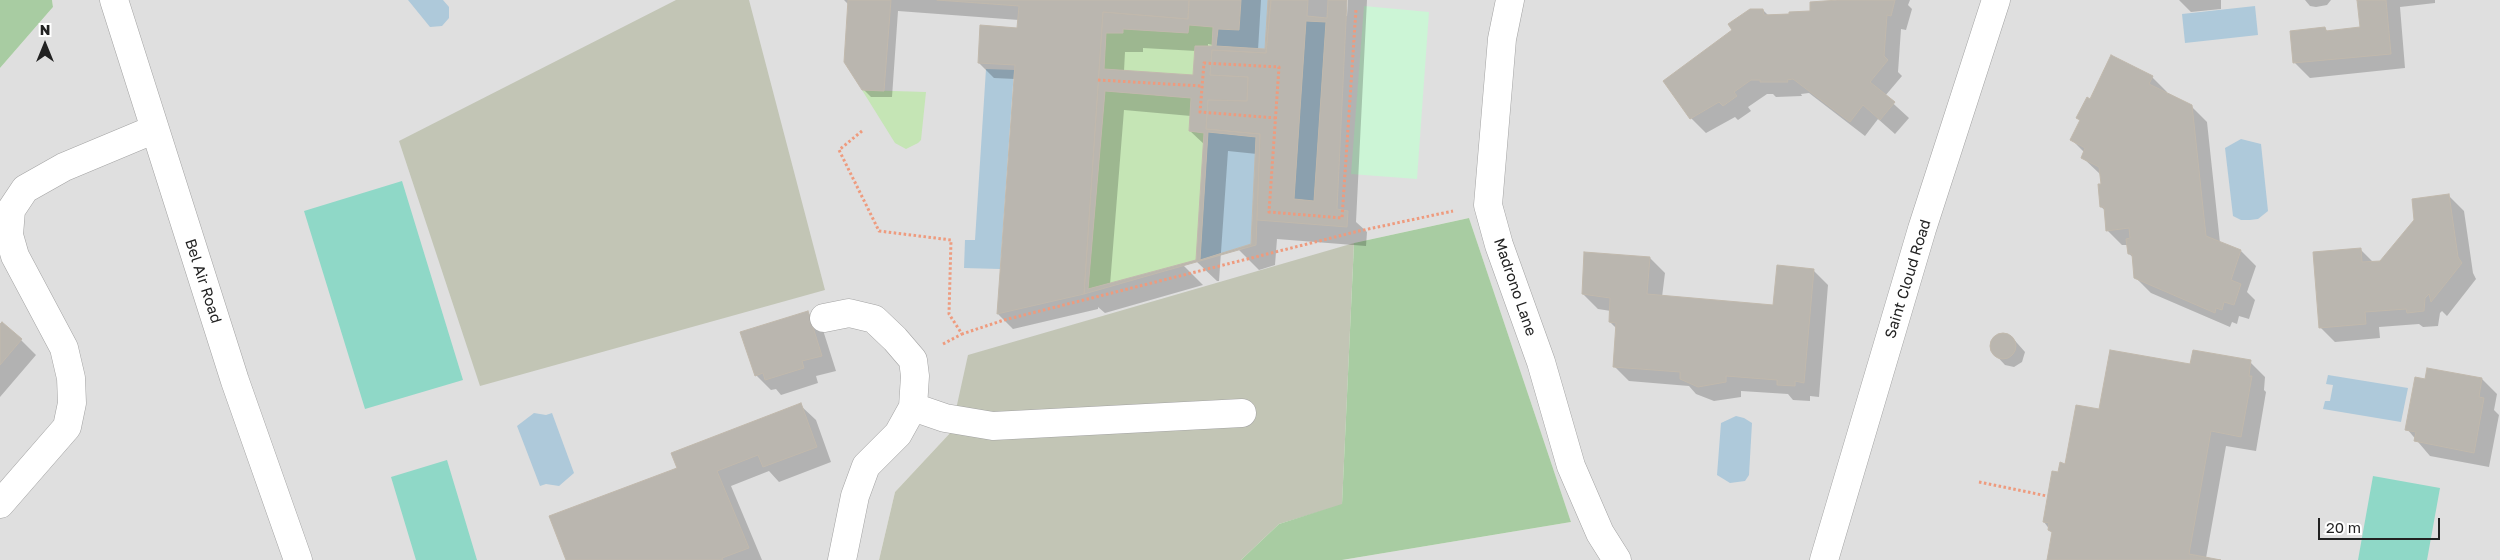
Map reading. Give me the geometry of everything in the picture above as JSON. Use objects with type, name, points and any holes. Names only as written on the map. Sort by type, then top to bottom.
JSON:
[{"type":"street","name":"Bel Air Road","points":[[114,0],[235,382],[298,560]]},
{"type":"street","name":"Madrono Lane","points":[[1510,0],[1502,39],[1488,205],[1499,246],[1541,362],[1571,466],[1600,533],[1617,560]]},
{"type":"street","name":"Saint Cloud Road","points":[[1824,560],[1922,229],[1996,0]]},
{"type":"street","points":[[0,504],[67,427],[72,403],[71,378],[64,348],[16,256],[9,235],[12,210],[24,189],[32,184],[64,167],[155,128]]},
{"type":"street","points":[[824,318],[849,314],[874,319],[913,360],[915,376],[913,407],[898,434],[866,466],[854,496],[842,560]]},
{"type":"street","points":[[913,407],[944,418],[993,426],[1242,413]]},
{"type":"path","points":[[1276,118],[1200,112],[1204,62],[1280,67],[1269,212],[1342,218],[1356,9]]},
{"type":"path","points":[[1098,80],[1202,86]]},
{"type":"path","points":[[862,131],[839,150],[880,231],[951,240],[949,314],[962,334],[1004,320],[1359,230],[1488,205]]},
{"type":"path","points":[[1979,482],[2047,496]]},
{"type":"shaded area","points":[[52,0],[2500,0],[2500,560],[1342,560],[1571,522],[1469,218],[1354,243],[951,432],[895,492],[879,560],[0,560],[0,68],[53,7]]},
{"type":"shaded area","points":[[676,0],[749,0],[825,290],[480,386],[399,141]]},
{"type":"shaded area","points":[[1354,243],[1342,505],[1279,524],[1241,560],[879,560],[895,492],[951,432],[968,355]]},
{"type":"green space","points":[[0,0],[52,0],[53,7],[0,68]]},
{"type":"green space","points":[[1364,6],[1429,12],[1417,179],[1351,174]]},
{"type":"green space","points":[[1189,25],[1213,27],[1212,46],[1195,46],[1193,75],[1104,69],[1106,33],[1123,33],[1123,29],[1188,33]]},
{"type":"green space","points":[[862,90],[926,92],[921,140],[906,149],[895,143]]},
{"type":"green space","points":[[1105,91],[1191,98],[1189,131],[1204,133],[1196,260],[1088,289]]},
{"type":"green space","points":[[402,181],[463,380],[365,409],[304,211]]},
{"type":"green space","points":[[1469,218],[1571,522],[1342,560],[1241,560],[1279,524],[1342,504],[1354,243]]},
{"type":"green space","points":[[447,460],[477,560],[416,560],[391,477]]},
{"type":"green space","points":[[2373,476],[2440,488],[2427,560],[2358,560]]},
{"type":"water","points":[[408,0],[443,0],[449,7],[449,18],[442,26],[430,27]]},
{"type":"water","points":[[1241,0],[1268,0],[1265,49],[1216,46],[1218,29]]},
{"type":"water","points":[[2255,6],[2258,35],[2185,43],[2182,14]]},
{"type":"water","points":[[1306,21],[1326,22],[1314,201],[1294,199]]},
{"type":"water","points":[[986,69],[1014,70],[1000,269],[964,268],[965,240],[975,240]]},
{"type":"water","points":[[1208,132],[1256,137],[1251,244],[1200,260]]},
{"type":"water","points":[[2241,139],[2261,144],[2268,211],[2258,219],[2241,220],[2233,216],[2225,148]]},
{"type":"water","points":[[2328,375],[2408,388],[2401,422],[2323,409],[2325,401],[2330,401],[2333,385],[2326,384]]},
{"type":"water","points":[[534,413],[546,415],[552,413],[574,473],[559,486],[546,484],[540,486],[517,426]]},
{"type":"water","points":[[1736,416],[1752,423],[1749,475],[1745,481],[1730,483],[1717,475],[1721,423]]},
{"type":"building","points":[[848,0],[891,0],[884,91],[862,90],[844,62]]},
{"type":"building","points":[[937,0],[1189,0],[1188,19],[1103,12],[1084,294],[997,314],[1015,65],[978,63],[980,25],[1017,28],[1019,6]]},
{"type":"building","points":[[1189,0],[1241,0],[1239,30],[1218,29],[1216,46],[1265,49],[1268,0],[1271,0],[1266,53],[1212,50],[1210,75],[1248,77],[1247,101],[1208,100],[1206,129],[1260,134],[1256,245],[1084,294],[1103,12],[1188,19]],"holes":[[[1189,25],[1213,27],[1212,46],[1195,46],[1193,75],[1104,69],[1106,33],[1123,33],[1123,29],[1188,33]],[[1105,91],[1191,98],[1189,131],[1204,133],[1196,260],[1088,289]],[[1208,132],[1256,137],[1251,244],[1200,260]]]},
{"type":"building","points":[[1271,0],[1308,0],[1307,16],[1327,18],[1328,0],[1347,0],[1337,209],[1348,211],[1347,227],[1257,220],[1260,134],[1206,129],[1208,100],[1247,101],[1248,77],[1210,75],[1212,50],[1266,53]],"holes":[[[1306,21],[1326,22],[1314,201],[1294,199]]]},
{"type":"building","points":[[1895,0],[1891,16],[1887,15],[1884,56],[1888,60],[1870,82],[1895,102],[1880,120],[1863,105],[1850,122],[1793,79],[1787,80],[1788,82],[1760,82],[1760,80],[1751,80],[1734,92],[1737,96],[1723,106],[1719,102],[1690,119],[1663,81],[1732,30],[1728,24],[1750,9],[1763,9],[1764,15],[1789,14],[1789,12],[1810,11],[1810,2]]},
{"type":"building","points":[[2357,0],[2386,0],[2391,54],[2293,63],[2290,31],[2325,27],[2326,31],[2360,27]]},
{"type":"building","points":[[2111,55],[2153,76],[2149,84],[2192,105],[2206,236],[2241,250],[2231,280],[2241,284],[2234,305],[2224,302],[2222,310],[2216,308],[2215,313],[2134,278],[2132,254],[2128,254],[2126,239],[2130,238],[2129,228],[2106,231],[2104,207],[2100,207],[2098,184],[2101,184],[2099,167],[2081,158],[2085,148],[2070,140],[2080,120],[2076,118],[2087,97],[2090,99]]},
{"type":"building","points":[[2449,194],[2458,257],[2462,263],[2431,302],[2429,294],[2425,298],[2424,311],[2407,313],[2406,309],[2365,312],[2366,324],[2319,328],[2313,252],[2361,248],[2362,262],[2380,261],[2414,220],[2412,199]]},
{"type":"building","points":[[1584,252],[1650,257],[1647,294],[1773,305],[1777,265],[1814,269],[1804,383],[1795,381],[1795,386],[1777,385],[1777,380],[1726,376],[1726,382],[1698,387],[1680,379],[1680,372],[1613,367],[1616,323],[1609,322],[1610,298],[1582,294]]},
{"type":"building","points":[[808,311],[822,356],[802,361],[804,368],[765,380],[763,373],[755,376],[740,332]]},
{"type":"building","points":[[2,322],[22,339],[0,365],[0,324]]},
{"type":"building","points":[[2003,333],[2012,337],[2016,346],[2012,355],[2003,359],[1994,355],[1990,346],[1994,337]]},
{"type":"building","points":[[2110,350],[2190,364],[2193,350],[2251,360],[2249,376],[2252,376],[2241,437],[2211,431],[2189,554],[2221,560],[2047,560],[2052,532],[2048,530],[2049,523],[2043,522],[2052,471],[2058,472],[2060,462],[2065,464],[2076,405],[2099,409]]},
{"type":"building","points":[[2427,368],[2482,378],[2479,397],[2484,398],[2474,453],[2414,441],[2416,432],[2405,430],[2415,377],[2425,379]]},
{"type":"building","points":[[801,403],[817,447],[763,467],[758,455],[717,471],[749,548],[722,558],[723,560],[566,560],[549,516],[677,468],[671,453]]}]
